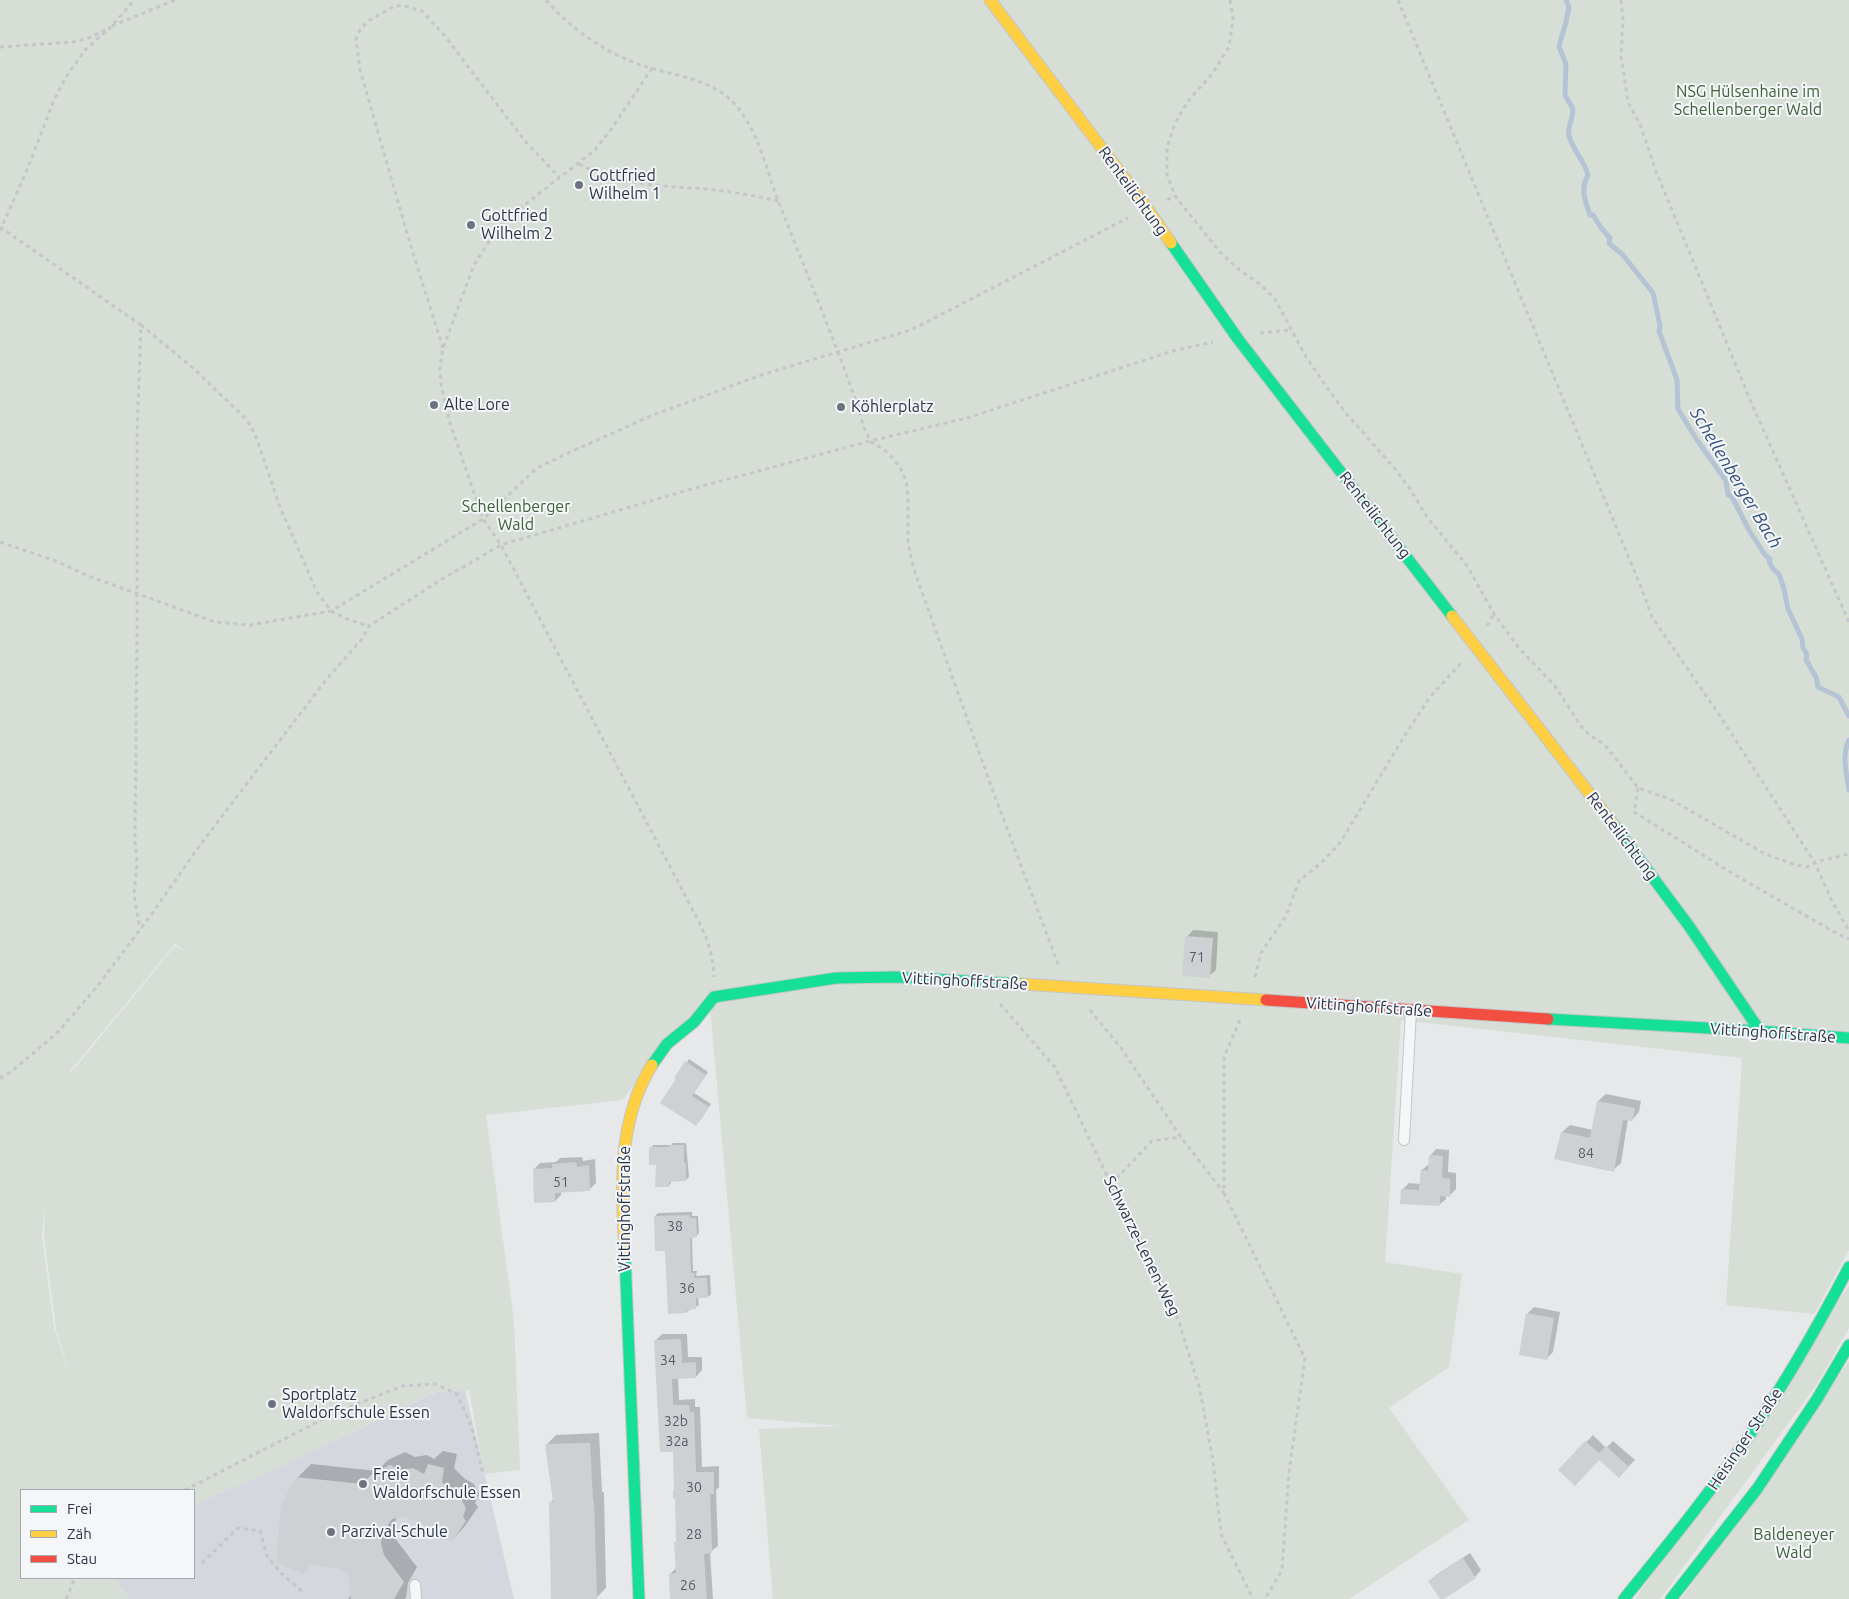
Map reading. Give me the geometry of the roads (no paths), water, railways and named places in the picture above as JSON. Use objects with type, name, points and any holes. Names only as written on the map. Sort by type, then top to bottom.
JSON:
[{"type":"street","name":"Renteilichtung","points":[[990,0],[1147,208],[1238,339],[1476,645],[1689,926],[1760,1031]]},
{"type":"street","name":"Vittinghoffstraße","points":[[639,1599],[622,1150],[629,1116],[637,1091],[653,1061],[667,1045],[701,1014],[714,997],[836,978],[896,977],[1070,986],[1849,1038]]},
{"type":"street","name":"Heisinger Straße","points":[[1624,1599],[1705,1497],[1766,1410],[1807,1346],[1849,1267]]},
{"type":"street","points":[[1671,1599],[1757,1488],[1817,1399],[1849,1345]]},
{"type":"lane","points":[[1404,1140],[1411,1010]]},
{"type":"lane","points":[[415,1585],[416,1599]]},
{"type":"waterway","name":"Schellenberger Bach","points":[[1566,0],[1569,7],[1559,46],[1566,64],[1565,95],[1573,109],[1569,136],[1588,175],[1584,190],[1590,215],[1593,215],[1610,238],[1609,243],[1623,255],[1653,293],[1660,326],[1659,331],[1677,380],[1678,409],[1726,481],[1728,495],[1732,497],[1749,530],[1765,555],[1770,559],[1769,562],[1774,570],[1779,574],[1788,609],[1802,639],[1803,648],[1807,654],[1806,660],[1816,677],[1818,687],[1839,697],[1849,716]]},
{"type":"waterway","name":"Schellenberger Bach","points":[[1849,740],[1845,752],[1849,790]]},
{"type":"place","name":"Gottfried Wilhelm 1","points":[[579,185]]},
{"type":"place","name":"Gottfried Wilhelm 2","points":[[471,225]]},
{"type":"place","name":"Alte Lore","points":[[434,405]]},
{"type":"place","name":"Köhlerplatz","points":[[841,407]]},
{"type":"place","name":"Sportplatz Waldorfschule Essen","points":[[272,1404]]},
{"type":"place","name":"Freie Waldorfschule Essen","points":[[363,1484]]},
{"type":"place","name":"Parzival-Schule","points":[[331,1532]]},
{"type":"park label","name":"NSG Hülsenhaine im Schellenberger Wald","points":[[1748,101]]},
{"type":"park label","name":"Schellenberger Wald","points":[[516,516]]},
{"type":"park label","name":"Baldeneyer Wald","points":[[1794,1544]]}]
